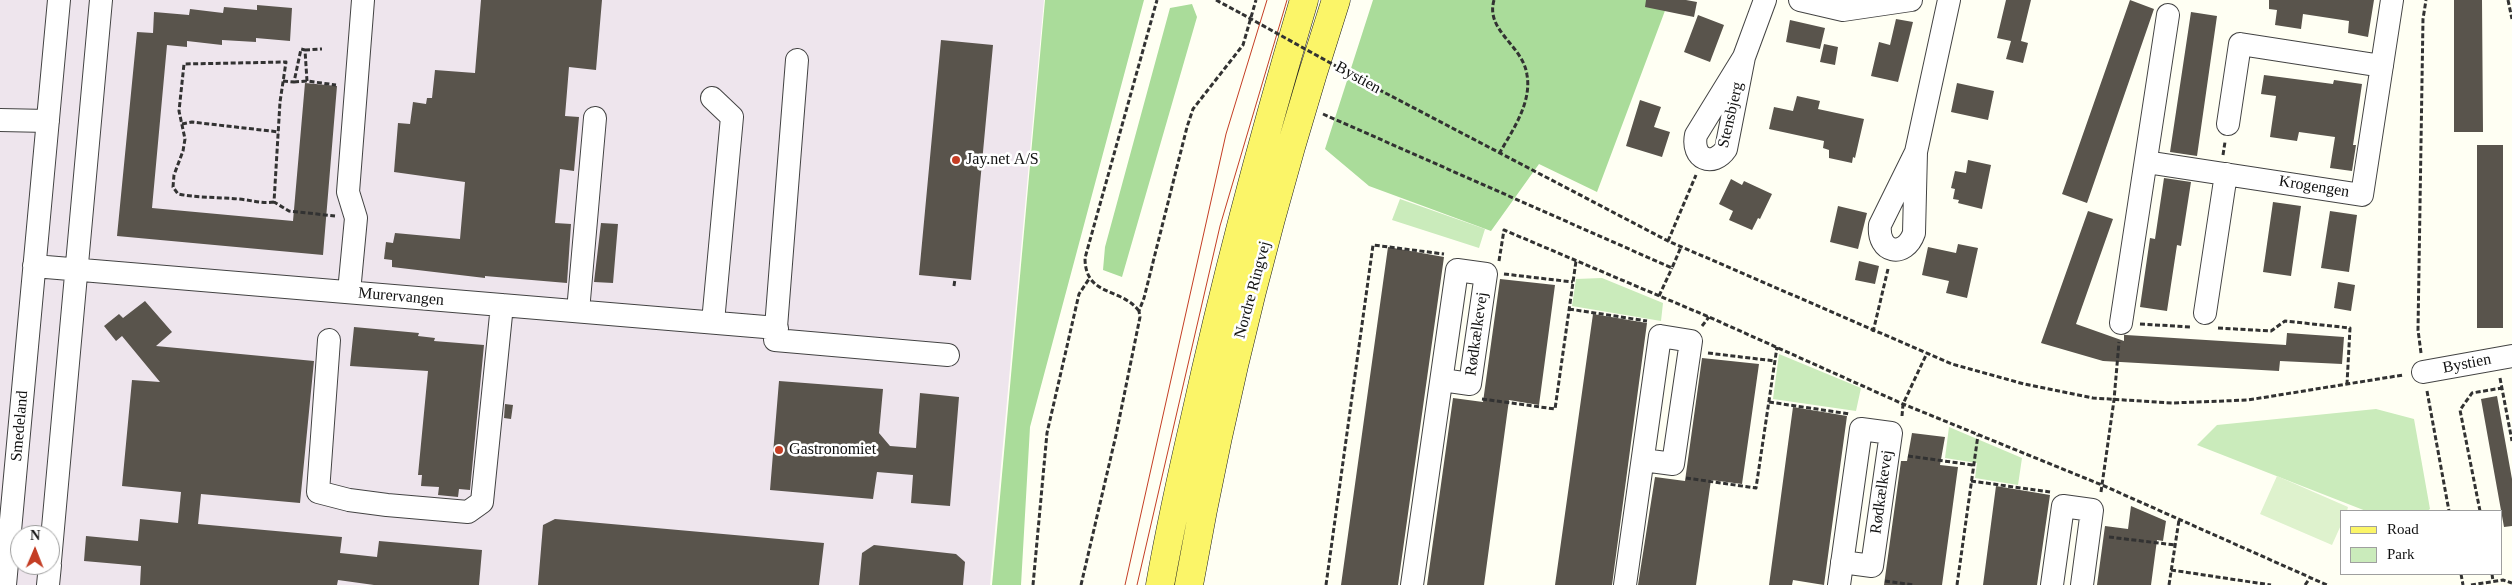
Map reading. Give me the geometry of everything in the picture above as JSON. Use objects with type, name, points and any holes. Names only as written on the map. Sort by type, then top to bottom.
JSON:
[{"type":"main road","name":"Nordre Ringvej","points":[[1160,585],[1211,342],[1273,103],[1304,0]]},
{"type":"main road","name":"Nordre Ringvej","points":[[1189,585],[1203,505],[1235,356],[1302,104],[1336,0]]},
{"type":"street","name":"Smedeland","points":[[5,585],[58,0]]},
{"type":"street","points":[[53,525],[101,0]]},
{"type":"street","points":[[348,292],[356,218],[348,192],[363,0]]},
{"type":"street","name":"Stensbjerg","points":[[1744,57],[1696,136],[1694,144],[1697,152],[1703,158],[1712,160],[1721,156],[1726,149],[1744,57],[1765,0]]},
{"type":"street","points":[[1800,0],[1843,10],[1911,0]]},
{"type":"street","points":[[1916,152],[1880,225],[1879,235],[1884,244],[1892,249],[1903,248],[1911,242],[1914,233],[1916,152],[1948,0]]},
{"type":"street","name":"Krogengen","points":[[2146,162],[2362,195],[2392,0]]},
{"type":"street","points":[[2121,323],[2168,15]]},
{"type":"street","points":[[2228,124],[2240,44],[2382,66]]},
{"type":"street","points":[[797,60],[776,340],[948,356]]},
{"type":"street","points":[[712,98],[732,117],[719,323]]},
{"type":"street","points":[[578,311],[595,118]]},
{"type":"street","points":[[0,120],[48,121]]},
{"type":"street","points":[[2206,323],[2223,174]]},
{"type":"street","points":[[34,266],[76,270]]},
{"type":"street","name":"Rødkælkevej","points":[[1412,585],[1442,380],[1470,384],[1491,267]]},
{"type":"street","name":"Murervangen","points":[[76,270],[777,328]]},
{"type":"street","points":[[329,340],[318,492],[349,500],[388,506],[468,512],[482,502],[495,354],[502,305]]},
{"type":"street","points":[[1625,585],[1660,336],[1690,340],[1673,464],[1643,460]]},
{"type":"street","name":"Bystien","points":[[2423,372],[2504,357]]},
{"type":"street","name":"Rødkælkevej","points":[[1839,585],[1842,562],[1861,429],[1891,433],[1872,566],[1842,562]]},
{"type":"street","points":[[2052,585],[2063,506],[2092,510],[2082,585]]},
{"type":"path","points":[[1139,310],[1130,301],[1106,292],[1089,279],[1084,268],[1084,258],[1157,0]]},
{"type":"path","name":"Bystien","points":[[1216,0],[1499,154],[1668,242],[1873,332],[1952,364],[2024,384],[2114,400],[2172,403],[2248,400],[2423,372]]},
{"type":"path","points":[[1081,585],[1116,435],[1140,318],[1139,310],[1144,298],[1187,126],[1193,110],[1243,45],[1256,0]]},
{"type":"path","points":[[1494,0],[1492,8],[1493,22],[1519,54],[1527,74],[1527,96],[1520,116],[1499,154]]},
{"type":"path","points":[[2426,0],[2423,19],[2418,311],[2423,372],[2449,510]]},
{"type":"path","points":[[2508,0],[2512,19]]},
{"type":"path","points":[[294,82],[301,49],[322,49]]},
{"type":"path","points":[[305,50],[307,82]]},
{"type":"path","points":[[274,202],[286,62],[184,64],[179,110],[184,145],[174,175],[173,188],[178,194],[202,198],[239,199],[265,204],[274,202],[289,212],[341,216]]},
{"type":"path","points":[[283,81],[356,87]]},
{"type":"path","points":[[1320,113],[1672,268]]},
{"type":"path","points":[[182,124],[192,122],[279,132]]},
{"type":"path","points":[[2223,174],[2228,124]]},
{"type":"path","points":[[1668,242],[1703,158]]},
{"type":"path","points":[[1573,282],[1491,267],[1504,230],[1777,347],[1903,404],[2102,485],[2327,585]]},
{"type":"path","points":[[1326,585],[1372,245],[1450,255]]},
{"type":"path","points":[[1659,296],[1681,247]]},
{"type":"path","points":[[1873,332],[1892,249]]},
{"type":"path","points":[[1478,399],[1555,409],[1576,260]]},
{"type":"path","points":[[954,286],[955,279]]},
{"type":"path","points":[[1034,585],[1047,433],[1079,294],[1089,279]]},
{"type":"path","points":[[1569,309],[1653,322]]},
{"type":"path","points":[[2092,510],[2100,500],[2114,400],[2121,323],[2206,323],[2271,331],[2284,320],[2350,328],[2347,384]]},
{"type":"path","points":[[1680,477],[1756,488],[1777,347]]},
{"type":"path","points":[[1689,350],[1775,361]]},
{"type":"path","points":[[1903,404],[1927,354]]},
{"type":"path","points":[[2504,357],[2502,388],[2512,441]]},
{"type":"path","points":[[2480,510],[2460,410],[2472,393],[2502,388]]},
{"type":"path","points":[[1769,402],[1854,414]]},
{"type":"path","points":[[1956,585],[1978,434]]},
{"type":"path","points":[[1888,454],[1973,465]]},
{"type":"path","points":[[1971,481],[2060,494]]},
{"type":"path","points":[[2169,585],[2179,520]]},
{"type":"path","points":[[2089,534],[2175,545]]},
{"type":"path","points":[[2171,570],[2271,585]]},
{"type":"path","points":[[2492,575],[2493,581]]},
{"type":"path","points":[[2305,585],[2310,578]]},
{"type":"path","points":[[2471,585],[2503,580],[2512,583]]},
{"type":"shaded area","points":[[0,0],[1044,0],[990,585],[0,585]]},
{"type":"green space","points":[[1045,0],[1144,0],[1030,427],[1021,585],[992,585]]},
{"type":"green space","points":[[1373,0],[1669,0],[1597,192],[1539,164],[1491,231],[1369,186],[1325,149]]},
{"type":"green space","points":[[1192,4],[1197,17],[1122,277],[1103,270],[1105,247],[1170,8]]},
{"type":"green space","points":[[1400,199],[1485,229],[1479,248],[1392,220]]},
{"type":"green space","points":[[1602,278],[1663,303],[1661,321],[1572,306],[1576,279]]},
{"type":"green space","points":[[1779,354],[1861,388],[1856,411],[1773,399]]},
{"type":"green space","points":[[2376,409],[2414,419],[2430,509],[2363,510],[2197,445],[2217,425]]},
{"type":"green space","points":[[1949,427],[2022,458],[2018,485],[1975,478],[1977,463],[1945,458]]},
{"type":"green space","points":[[2277,476],[2348,507],[2347,510],[2340,510],[2340,527],[2332,545],[2260,514]]},
{"type":"building","points":[[481,0],[602,0],[596,70],[569,67],[565,116],[579,117],[574,171],[560,169],[555,223],[571,224],[567,283],[485,276],[485,278],[392,267],[392,260],[384,259],[386,242],[393,243],[395,233],[460,239],[465,182],[394,172],[398,123],[410,124],[413,102],[426,104],[427,98],[432,98],[435,70],[475,73]]},
{"type":"building","points":[[1646,0],[1686,0],[1697,2],[1694,17],[1645,7]]},
{"type":"building","points":[[2006,0],[2031,0],[2021,41],[2028,43],[2023,63],[2006,59],[2011,41],[1997,38]]},
{"type":"building","points":[[2130,0],[2154,9],[2087,203],[2062,194]]},
{"type":"building","points":[[2269,0],[2374,0],[2368,37],[2348,33],[2349,21],[2303,14],[2301,29],[2275,25],[2277,10],[2269,9]]},
{"type":"building","points":[[2454,0],[2482,0],[2483,132],[2454,132]]},
{"type":"building","points":[[257,5],[292,8],[290,41],[256,38],[256,42],[222,40],[222,45],[187,41],[187,47],[167,45],[152,208],[293,221],[305,83],[337,86],[323,255],[117,236],[137,32],[153,33],[154,12],[189,15],[190,9],[223,13],[224,7],[257,10]]},
{"type":"building","points":[[2191,12],[2217,16],[2197,156],[2170,152]]},
{"type":"building","points":[[1698,15],[1724,25],[1710,62],[1684,52]]},
{"type":"building","points":[[1896,19],[1913,22],[1898,82],[1871,76],[1879,42],[1890,45]]},
{"type":"building","points":[[1790,20],[1825,28],[1820,49],[1786,42]]},
{"type":"building","name":"Jay.net A/S","points":[[941,40],[993,45],[971,280],[919,275]]},
{"type":"building","points":[[1824,44],[1838,47],[1835,65],[1820,62]]},
{"type":"building","points":[[2264,75],[2333,84],[2334,80],[2362,84],[2353,145],[2356,145],[2352,171],[2330,168],[2335,137],[2299,132],[2297,141],[2270,137],[2276,96],[2261,94]]},
{"type":"building","points":[[1957,83],[1994,91],[1988,120],[1951,112]]},
{"type":"building","points":[[1797,96],[1820,101],[1818,109],[1864,119],[1855,158],[1853,157],[1852,163],[1829,158],[1829,150],[1823,148],[1824,141],[1769,129],[1774,107],[1793,111]]},
{"type":"building","points":[[1640,100],[1661,107],[1654,127],[1670,132],[1662,157],[1626,146]]},
{"type":"building","points":[[2477,145],[2503,145],[2503,328],[2477,328]]},
{"type":"building","points":[[1968,160],[1991,165],[1982,209],[1958,203],[1959,200],[1953,199],[1955,189],[1951,188],[1955,171],[1966,173]]},
{"type":"building","points":[[2164,178],[2191,182],[2181,246],[2177,245],[2167,311],[2140,307],[2150,238],[2155,239]]},
{"type":"building","points":[[1731,179],[1742,185],[1744,181],[1772,194],[1760,219],[1758,218],[1752,230],[1729,220],[1733,211],[1719,204]]},
{"type":"building","points":[[2273,202],[2301,206],[2291,276],[2263,272]]},
{"type":"building","points":[[1838,206],[1867,213],[1858,249],[1830,242]]},
{"type":"building","points":[[2088,211],[2113,219],[2076,324],[2124,341],[2124,335],[2126,335],[2286,345],[2287,333],[2344,337],[2342,364],[2280,361],[2279,371],[2103,361],[2041,343]]},
{"type":"building","points":[[2330,211],[2357,215],[2349,272],[2321,268]]},
{"type":"building","points":[[601,223],[618,224],[613,283],[594,282]]},
{"type":"building","points":[[1958,244],[1978,248],[1967,298],[1946,293],[1949,281],[1922,275],[1928,247],[1956,253]]},
{"type":"building","points":[[1388,247],[1444,257],[1398,585],[1341,585]]},
{"type":"building","points":[[1859,261],[1879,266],[1875,284],[1855,280]]},
{"type":"building","points":[[1500,279],[1555,285],[1539,405],[1509,400],[1484,585],[1427,585],[1453,398],[1483,402]]},
{"type":"building","points":[[2338,282],[2355,285],[2351,311],[2334,308]]},
{"type":"building","points":[[145,301],[172,332],[156,346],[314,361],[300,503],[201,494],[198,524],[342,537],[340,553],[377,557],[379,541],[482,550],[479,585],[374,585],[338,580],[337,585],[140,585],[141,566],[84,561],[86,536],[138,541],[140,519],[178,523],[181,492],[122,486],[132,380],[160,382],[122,336],[116,341],[104,326],[119,314],[123,318]]},
{"type":"building","points":[[1593,314],[1647,323],[1612,585],[1555,585]]},
{"type":"building","points":[[354,327],[419,333],[418,336],[435,338],[434,341],[484,345],[470,490],[459,489],[458,497],[438,495],[439,487],[421,486],[422,475],[418,475],[428,371],[350,366]]},
{"type":"building","points":[[1702,358],[1759,364],[1742,484],[1711,480],[1696,585],[1638,585],[1655,477],[1685,481]]},
{"type":"building","points":[[779,381],[883,389],[879,433],[890,446],[916,448],[920,393],[959,397],[950,506],[911,503],[913,475],[877,472],[873,499],[770,490]]},
{"type":"building","points":[[2497,396],[2512,479],[2512,526],[2504,527],[2481,399]]},
{"type":"building","points":[[505,404],[513,405],[511,419],[504,418]]},
{"type":"building","points":[[1793,407],[1847,416],[1824,585],[1793,580],[1792,585],[1769,585]]},
{"type":"building","points":[[1912,433],[1945,437],[1940,465],[1958,467],[1942,585],[1884,585],[1901,461],[1907,461]]},
{"type":"building","points":[[1996,486],[2050,495],[2037,585],[1983,585]]},
{"type":"building","points":[[2131,506],[2166,521],[2163,541],[2157,540],[2151,585],[2097,585],[2105,526],[2128,529]]},
{"type":"building","points":[[555,519],[824,543],[819,585],[538,585],[543,525]]},
{"type":"building","points":[[874,545],[956,554],[965,562],[963,585],[859,585],[862,553]]},
{"type":"tram line","points":[[1125,585],[1226,134],[1267,0]]},
{"type":"tram line","points":[[1137,585],[1220,226],[1287,0]]},
{"type":"place","name":"Jay.net A/S","points":[[956,160]]},
{"type":"place","name":"Gastronomiet","points":[[779,450]]}]
